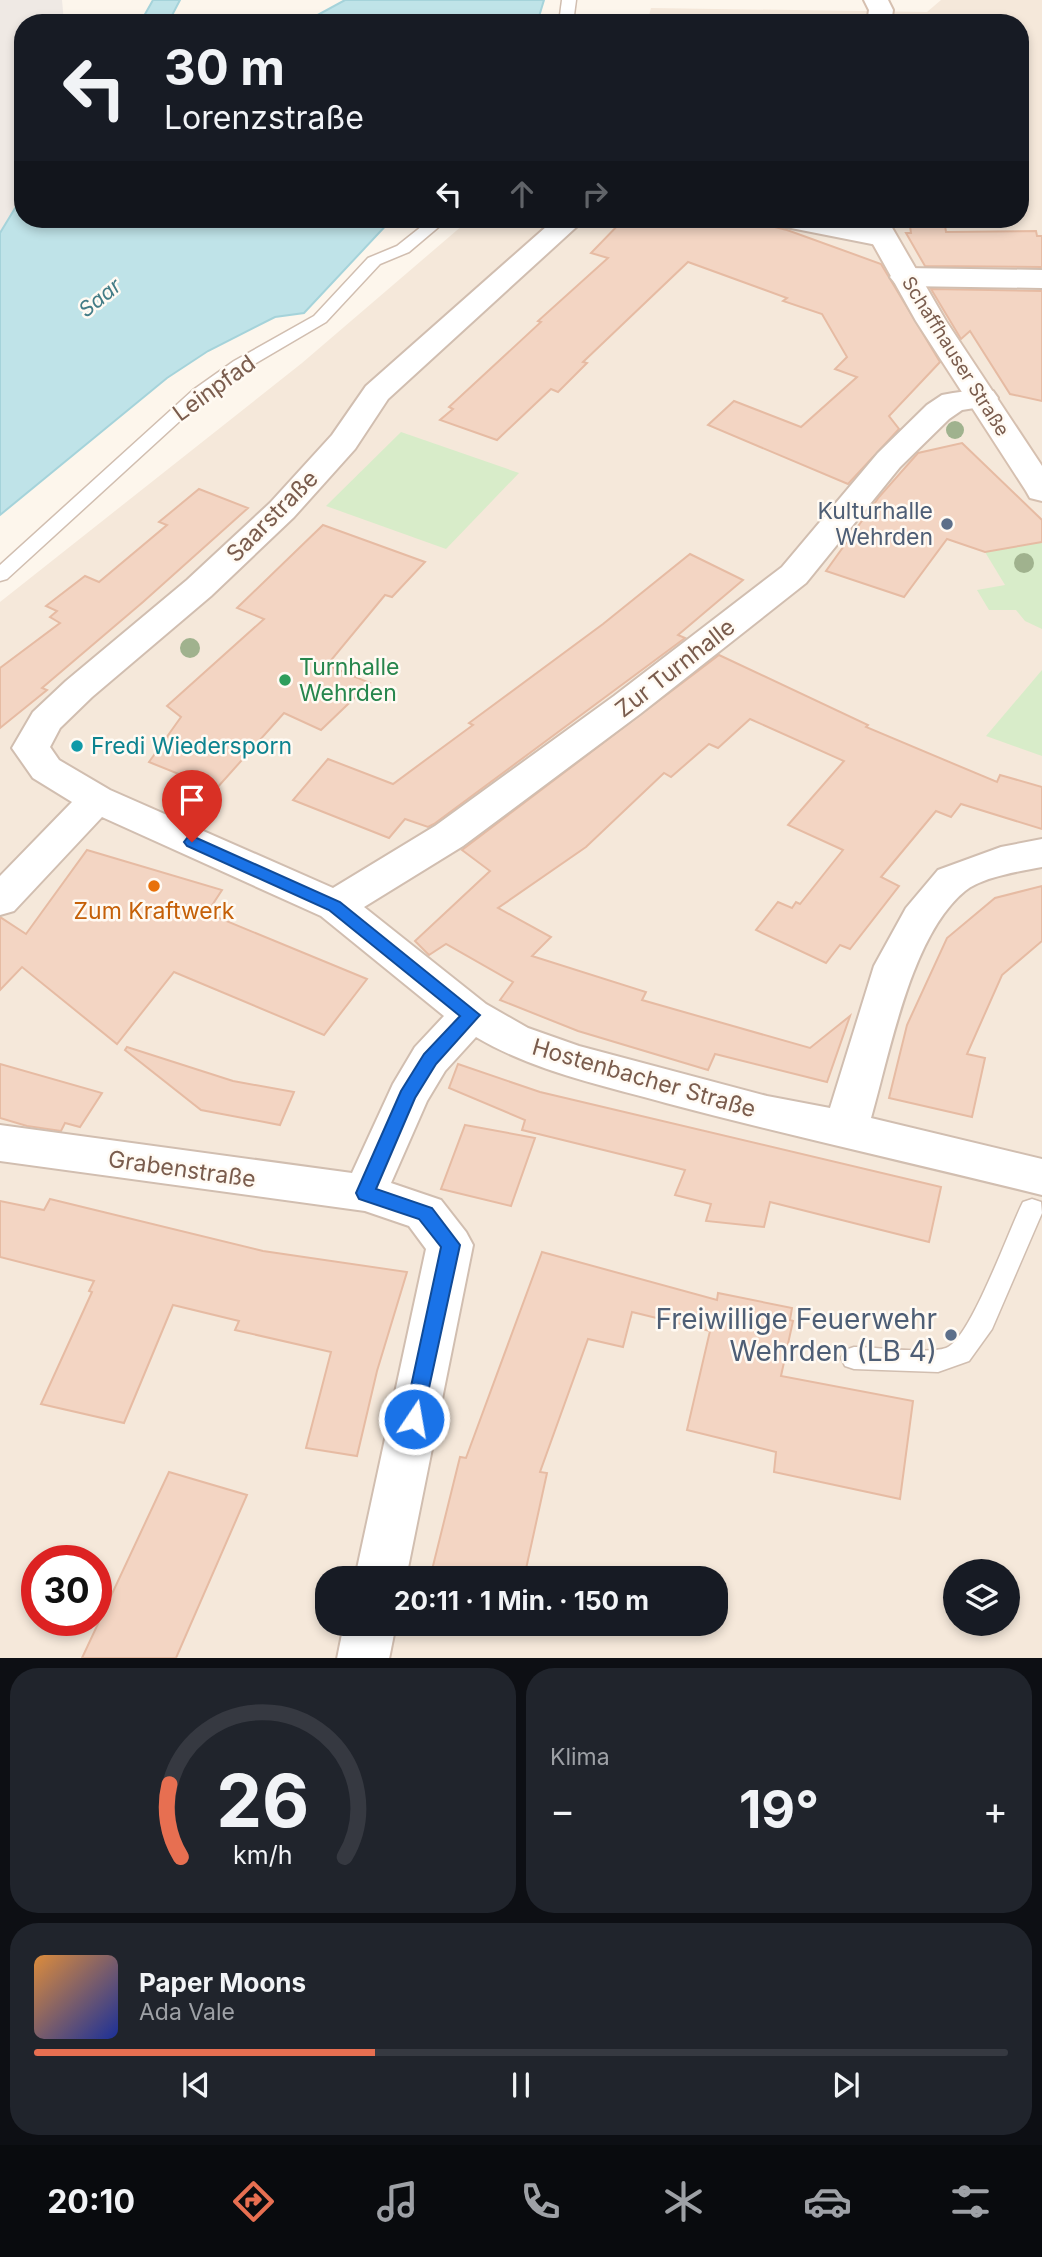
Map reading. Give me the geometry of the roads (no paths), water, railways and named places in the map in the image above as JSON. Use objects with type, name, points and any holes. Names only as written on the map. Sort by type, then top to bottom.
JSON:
[{"type":"street","name":"Saarstraße","points":[[97,799],[46,769],[31,748],[46,721],[115,658],[199,588],[282,510],[344,442],[377,393],[561,228]]},
{"type":"street","name":"Schaffhauser Straße","points":[[878,228],[905,277],[1042,491]]},
{"type":"street","points":[[905,277],[1042,279]]},
{"type":"street","name":"Zur Turnhalle","points":[[335,906],[449,836],[627,705],[794,575],[888,460],[953,402],[982,398]]},
{"type":"street","points":[[0,901],[97,799]]},
{"type":"street","name":"Hostenbacher Straße","points":[[97,799],[335,906],[471,1015],[513,1040],[572,1060],[767,1113],[846,1129],[1039,1197]]},
{"type":"street","points":[[846,1129],[894,966],[920,918],[952,880],[1001,861],[1042,853]]},
{"type":"street","points":[[365,1193],[408,1096],[430,1059],[471,1015]]},
{"type":"street","name":"Grabenstraße","points":[[0,1143],[365,1193],[425,1213],[450,1245],[383,1566]]},
{"type":"street","points":[[363,1658],[368,1636]]},
{"type":"lane","name":"Leinpfad","points":[[0,575],[199,394],[240,365],[320,319],[374,261],[403,249],[429,228]]},
{"type":"lane","points":[[854,1358],[938,1361],[950,1359],[962,1352],[983,1318],[1039,1197]]},
{"type":"water","points":[[153,0],[180,0],[173,14],[145,14]]},
{"type":"water","points":[[345,0],[544,0],[540,14],[319,14]]},
{"type":"water","name":"Saar","points":[[14,210],[14,228],[384,228],[304,313],[275,317],[208,351],[167,378],[0,515],[0,233]]},
{"type":"place","name":"Kulturhalle Wehrden","points":[[947,524]]},
{"type":"place","name":"Turnhalle Wehrden","points":[[285,680]]},
{"type":"place","name":"Fredi Wiedersporn","points":[[77,746]]},
{"type":"place","name":"Zum Kraftwerk","points":[[154,886]]},
{"type":"place","name":"Freiwillige Feuerwehr Wehrden (LB 4)","points":[[951,1335]]}]
